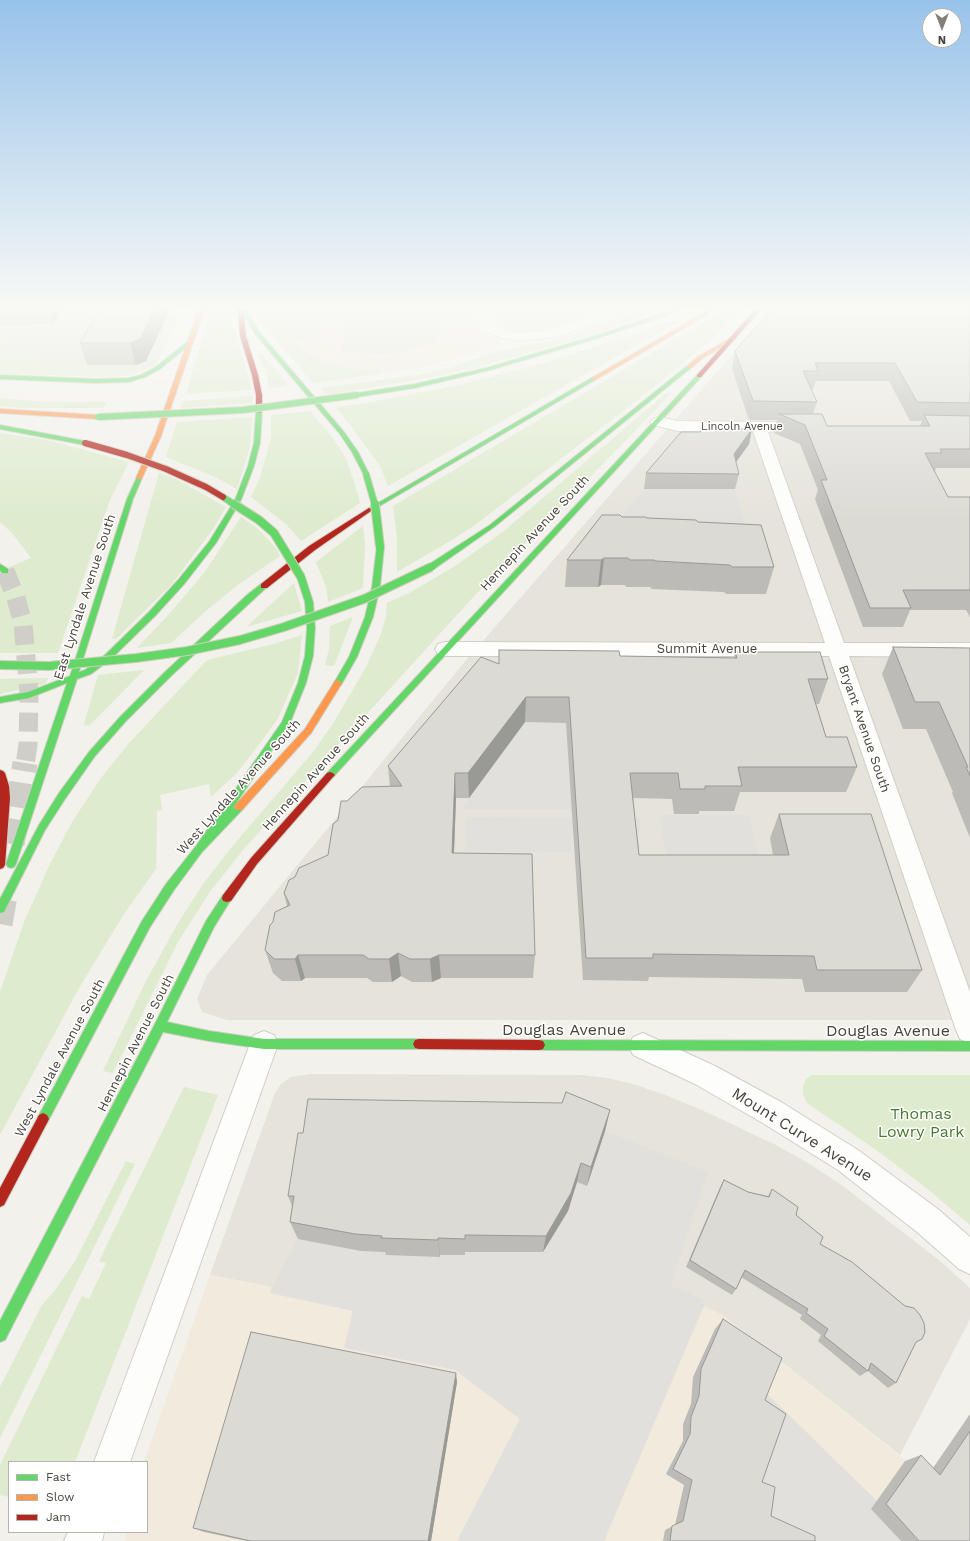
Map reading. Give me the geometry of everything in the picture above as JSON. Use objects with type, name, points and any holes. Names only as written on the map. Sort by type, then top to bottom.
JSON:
[{"type":"main road","points":[[0,377],[103,382],[129,380],[140,377]]},
{"type":"main road","name":"East Lyndale Avenue South","points":[[0,900],[22,829],[73,679],[130,499],[158,436],[178,377]]},
{"type":"main road","points":[[0,700],[29,695],[88,672],[108,657],[159,607],[208,549],[238,500],[251,466],[257,443],[260,399],[255,377]]},
{"type":"main road","name":"West Lyndale Avenue South","points":[[0,1201],[78,1050],[146,924],[170,887],[199,849],[282,761],[308,731],[353,657],[369,617],[377,583],[380,547],[376,509],[366,474],[355,452],[342,433],[294,377]]},
{"type":"main road","points":[[0,411],[98,417],[153,416],[243,410],[415,386],[454,377]]},
{"type":"main road","points":[[0,909],[42,828],[62,796],[92,754],[123,719],[168,674],[250,597],[312,548],[358,516],[597,377]]},
{"type":"main road","points":[[0,665],[50,666],[136,658],[187,651],[240,640],[291,625],[364,599],[431,567],[460,549],[492,526],[676,377]]},
{"type":"main road","name":"Hennepin Avenue South","points":[[0,1335],[160,1026],[210,924],[232,890],[249,867],[317,789],[444,649],[699,377]]},
{"type":"main road","points":[[0,427],[84,443],[127,455],[166,469],[206,487],[260,520],[274,533],[301,577],[309,602],[311,628],[309,656],[302,683],[286,723],[199,849]]},
{"type":"main road","points":[[0,773],[4,786],[5,798],[0,865]]},
{"type":"main road","name":"Douglas Avenue","points":[[160,1026],[209,1036],[264,1044],[970,1046]]},
{"type":"street","name":"Lincoln Avenue","points":[[658,422],[678,426],[790,427]]},
{"type":"street","name":"Bryant Avenue South","points":[[759,427],[970,1030]]},
{"type":"street","name":"Summit Avenue","points":[[444,649],[970,650]]},
{"type":"street","points":[[112,1461],[264,1044]]},
{"type":"street","name":"Mount Curve Avenue","points":[[642,1046],[706,1075],[771,1112],[848,1160],[928,1221],[970,1258]]},
{"type":"shaded area","points":[[308,377],[356,377],[313,383]]},
{"type":"shaded area","points":[[713,377],[970,377],[970,1020],[227,1020],[202,1012],[197,999],[207,975],[462,665]]},
{"type":"shaded area","points":[[644,489],[735,489],[745,524],[617,523]]},
{"type":"shaded area","points":[[516,722],[566,723],[572,809],[461,809],[523,725]]},
{"type":"shaded area","points":[[660,815],[749,815],[763,875],[668,870]]},
{"type":"shaded area","points":[[466,817],[639,818],[641,833],[570,833],[571,852],[465,851]]},
{"type":"shaded area","points":[[311,1074],[582,1075],[607,1078],[633,1084],[668,1096],[704,1111],[776,1145],[808,1163],[843,1186],[940,1261],[970,1288],[970,1319],[900,1455],[721,1314],[460,1323],[210,1275],[275,1093],[281,1084],[291,1077]]},
{"type":"shaded area","points":[[605,1131],[708,1172],[670,1285],[706,1301],[604,1541],[457,1541],[520,1419],[455,1370],[344,1348],[353,1311],[270,1293],[272,1287],[298,1239],[361,1251],[387,1252],[386,1255],[440,1257],[440,1255],[465,1255],[465,1252],[543,1252],[568,1211],[577,1182],[586,1186]]},
{"type":"shaded area","points":[[607,1261],[721,1314],[970,1512],[952,1541],[126,1541],[125,1533],[148,1533],[148,1461],[144,1461],[210,1275],[272,1287]]},
{"type":"shaded area","points":[[763,1390],[877,1501],[871,1509],[901,1541],[803,1541],[760,1520],[752,1487],[755,1408]]},
{"type":"green space","points":[[191,377],[249,377],[251,390],[186,394]]},
{"type":"green space","points":[[267,377],[281,377],[288,386],[269,388]]},
{"type":"green space","points":[[308,377],[354,377],[313,383]]},
{"type":"green space","points":[[404,377],[433,377],[327,395],[320,388]]},
{"type":"green space","points":[[491,377],[580,377],[388,486],[380,466],[336,407],[366,403],[463,384]]},
{"type":"green space","points":[[611,377],[667,377],[475,525],[397,572],[397,537],[393,506]]},
{"type":"green space","points":[[666,393],[671,394],[477,593],[243,850],[209,893],[178,942],[113,1073],[103,1071],[146,981],[178,923],[203,884],[230,849],[313,752],[334,722],[366,667],[381,634],[386,616],[387,603],[411,592],[455,566],[504,531]]},
{"type":"green space","points":[[252,396],[253,403],[181,408],[184,401]]},
{"type":"green space","points":[[0,398],[34,401],[107,402],[104,408],[21,408],[0,406]]},
{"type":"green space","points":[[310,411],[333,438],[345,457],[360,503],[301,541],[286,524],[251,497],[259,480],[271,437],[271,415]]},
{"type":"green space","points":[[252,417],[250,447],[237,489],[213,476],[166,457],[177,422]]},
{"type":"green space","points":[[0,433],[47,440],[129,462],[110,500],[58,653],[0,653],[0,571],[31,558],[12,533],[0,522]]},
{"type":"green space","points":[[159,473],[178,480],[226,507],[213,529],[172,584],[116,639],[112,639]]},
{"type":"green space","points":[[241,517],[257,528],[275,547],[280,556],[239,584],[207,610],[171,643],[137,648],[170,613],[204,573]]},
{"type":"green space","points":[[363,526],[365,544],[363,588],[328,602],[326,587],[316,562]]},
{"type":"green space","points":[[294,583],[302,611],[246,627]]},
{"type":"green space","points":[[353,617],[334,666],[325,665],[329,649],[330,626]]},
{"type":"green space","points":[[302,635],[298,673],[278,718],[236,774],[211,797],[209,784],[160,795],[162,810],[157,811],[156,869],[124,914],[79,988],[0,1135],[0,992],[24,922],[49,866],[72,822],[101,778],[130,742],[207,660],[274,644]]},
{"type":"green space","points":[[144,670],[90,725],[86,726],[84,724],[98,675]]},
{"type":"green space","points":[[48,678],[45,684],[0,694],[0,679]]},
{"type":"green space","name":"Thomas Lowry Park","points":[[812,1075],[970,1075],[970,1225],[930,1191],[882,1154],[807,1103],[803,1094],[803,1087],[806,1079]]},
{"type":"green space","points":[[184,1087],[218,1095],[75,1461],[8,1461],[8,1497],[0,1495],[0,1465],[82,1296],[89,1299],[106,1263],[99,1261]]},
{"type":"green space","points":[[126,1161],[135,1164],[0,1438],[0,1387],[42,1305],[56,1289],[75,1261]]},
{"type":"building","points":[[744,377],[806,377],[817,402],[753,401]]},
{"type":"building","points":[[903,377],[970,377],[970,403],[917,402]]},
{"type":"building","points":[[779,414],[822,414],[827,426],[930,426],[924,415],[970,416],[970,449],[940,449],[942,453],[925,453],[948,497],[970,497],[970,590],[903,590],[911,608],[870,608],[821,480],[827,480],[805,425]]},
{"type":"building","points":[[703,429],[752,429],[734,454],[739,474],[646,473],[681,432],[700,432]]},
{"type":"building","points":[[602,515],[761,525],[774,567],[732,567],[730,565],[630,560],[628,558],[567,560]]},
{"type":"building","points":[[893,647],[970,648],[970,776],[966,767],[968,767],[939,702],[915,702]]},
{"type":"building","points":[[499,650],[619,651],[620,656],[737,658],[735,652],[820,652],[828,679],[808,679],[826,737],[847,737],[857,767],[738,767],[742,786],[705,786],[705,789],[680,789],[678,773],[630,773],[639,855],[789,855],[779,814],[871,814],[922,970],[817,970],[814,956],[653,954],[653,958],[586,958],[569,697],[526,697],[468,773],[455,773],[452,853],[532,854],[535,955],[439,955],[430,959],[410,959],[398,953],[389,959],[369,959],[363,955],[298,955],[295,959],[274,959],[265,950],[270,925],[273,922],[275,912],[290,905],[284,893],[289,880],[295,877],[299,868],[328,855],[333,824],[338,820],[341,801],[347,801],[362,787],[402,786],[388,766],[481,657],[499,664]]},
{"type":"building","points":[[566,1092],[610,1110],[591,1167],[581,1163],[571,1193],[546,1236],[465,1235],[465,1239],[438,1238],[438,1240],[381,1238],[382,1236],[355,1234],[290,1222],[294,1196],[288,1196],[298,1133],[303,1133],[308,1099],[562,1103]]},
{"type":"building","points":[[724,1180],[748,1192],[769,1197],[772,1189],[798,1207],[796,1215],[823,1237],[820,1244],[852,1262],[905,1306],[914,1308],[920,1315],[924,1323],[925,1332],[922,1339],[916,1342],[896,1383],[871,1363],[868,1371],[824,1336],[828,1329],[806,1313],[808,1309],[745,1270],[736,1289],[690,1260]]},
{"type":"building","points":[[723,1319],[782,1358],[765,1400],[786,1414],[762,1482],[775,1487],[771,1516],[815,1536],[815,1541],[670,1541],[672,1526],[683,1521],[692,1480],[673,1469],[690,1434],[691,1417],[699,1396],[701,1369]]},
{"type":"building","points":[[251,1332],[456,1373],[428,1541],[251,1541],[193,1528]]},
{"type":"building","points":[[970,1431],[970,1541],[919,1541],[886,1504],[921,1455],[940,1475]]},
{"type":"tunnel","points":[[5,571],[15,595],[23,623],[29,693],[28,745],[25,764]]},
{"type":"tunnel","points":[[12,844],[25,763]]},
{"type":"tunnel","points":[[0,924],[6,890]]},
{"type":"traffic: fast","points":[[0,377],[96,381],[129,380],[140,377]]},
{"type":"traffic: fast","points":[[294,377],[342,433],[355,452],[366,474]]},
{"type":"traffic: fast","points":[[357,395],[415,386],[454,377]]},
{"type":"traffic: fast","points":[[431,567],[492,526],[677,377]]},
{"type":"traffic: fast","points":[[330,775],[698,377]]},
{"type":"traffic: fast","points":[[369,510],[593,379]]},
{"type":"traffic: fast","points":[[98,417],[243,410],[357,395]]},
{"type":"traffic: fast","points":[[0,700],[29,695],[88,672],[108,657],[152,614],[182,581],[212,543],[238,500],[251,466],[257,443],[259,411]]},
{"type":"traffic: fast","points":[[0,427],[85,443]]},
{"type":"traffic: fast","points":[[366,474],[376,509],[380,547]]},
{"type":"traffic: fast","points":[[11,864],[73,679],[130,499],[139,478]]},
{"type":"traffic: fast","points":[[223,497],[259,520],[274,533],[301,577]]},
{"type":"traffic: fast","points":[[338,683],[353,657],[369,617],[376,587],[380,547]]},
{"type":"traffic: fast","points":[[0,566],[5,571]]},
{"type":"traffic: fast","points":[[0,665],[49,666],[136,658],[187,651],[240,640],[284,627],[364,599],[431,567]]},
{"type":"traffic: fast","points":[[199,849],[286,723],[302,683],[309,656],[311,628],[309,602],[301,577]]},
{"type":"traffic: fast","points":[[0,909],[42,828],[62,796],[92,754],[123,719],[168,674],[250,597],[264,586]]},
{"type":"traffic: fast","points":[[43,1119],[146,924],[170,887],[199,849],[239,807]]},
{"type":"traffic: fast","points":[[0,1335],[160,1026],[210,924],[227,898]]},
{"type":"traffic: fast","points":[[160,1026],[209,1036],[264,1044],[419,1044]]},
{"type":"traffic: fast","points":[[539,1045],[970,1046]]},
{"type":"traffic: slow","points":[[139,478],[158,436],[178,377]]},
{"type":"traffic: slow","points":[[593,379],[597,377]]},
{"type":"traffic: slow","points":[[0,411],[98,417]]},
{"type":"traffic: slow","points":[[239,807],[308,731],[338,683]]},
{"type":"traffic: jam","points":[[255,377],[259,395],[259,411]]},
{"type":"traffic: jam","points":[[85,443],[127,455],[166,469],[206,487],[223,497]]},
{"type":"traffic: jam","points":[[264,586],[312,548],[369,510]]},
{"type":"traffic: jam","points":[[0,773],[4,786],[5,798],[0,865]]},
{"type":"traffic: jam","points":[[227,898],[254,861],[330,775]]},
{"type":"traffic: jam","points":[[419,1044],[539,1045]]},
{"type":"traffic: jam","points":[[0,1201],[43,1119]]}]
